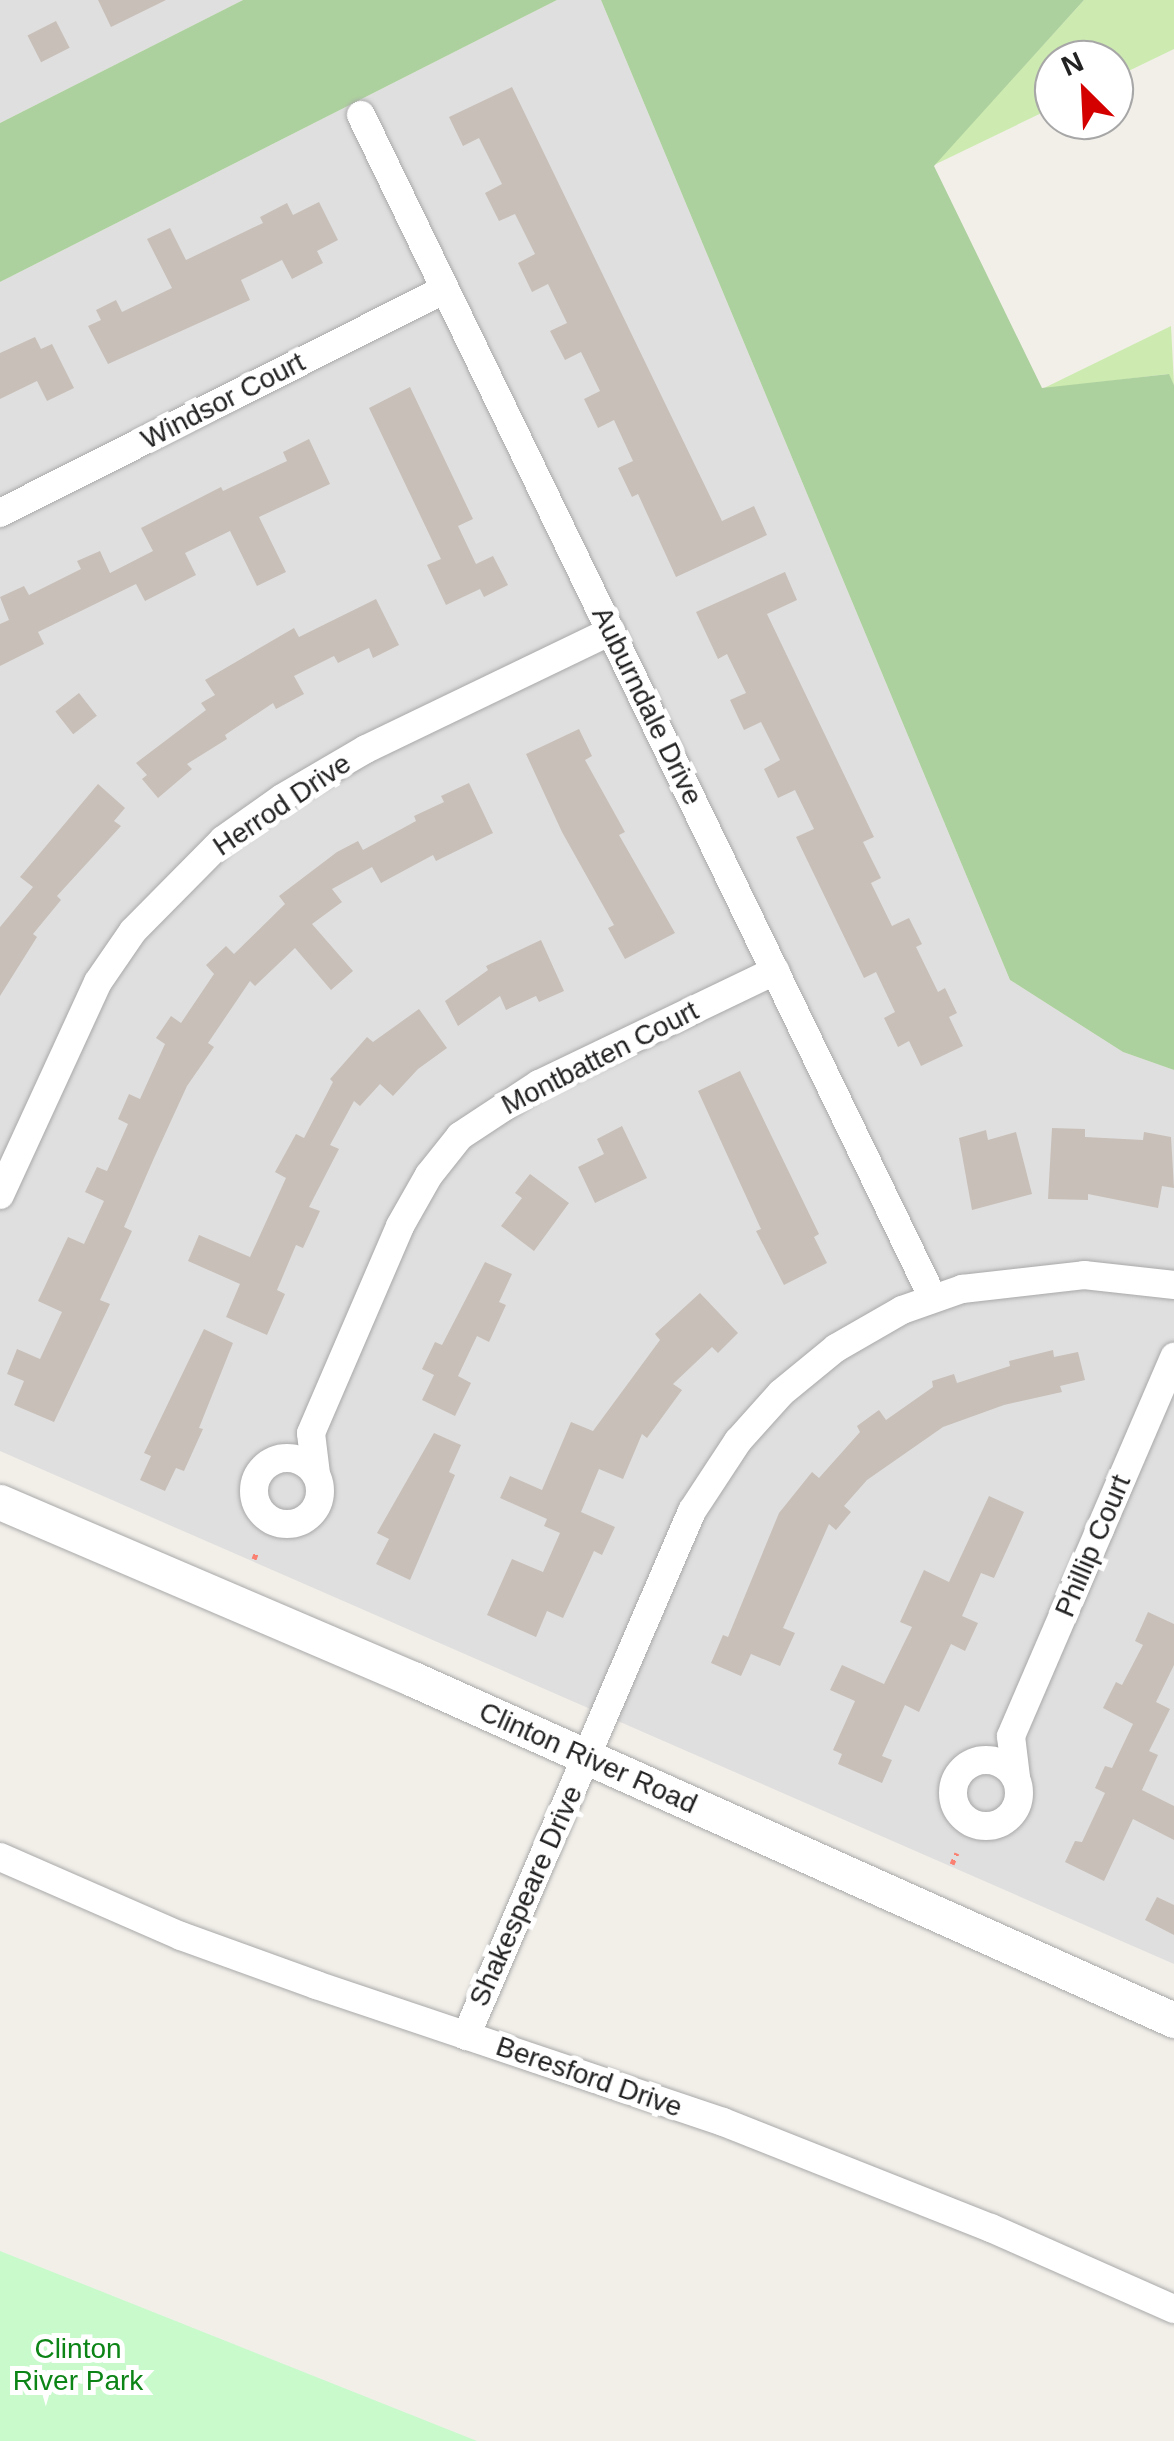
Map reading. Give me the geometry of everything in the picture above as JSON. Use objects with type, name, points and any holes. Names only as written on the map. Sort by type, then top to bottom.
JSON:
[{"type":"street","name":"Auburndale Drive","points":[[362,114],[933,1298]]},
{"type":"street","name":"Windsor Court","points":[[0,512],[446,289]]},
{"type":"street","name":"Herrod Drive","points":[[0,1194],[98,982],[133,930],[223,840],[282,798],[366,750],[611,630]]},
{"type":"street","name":"Montbatten Court","points":[[310,1433],[320,1485],[316,1506],[300,1521],[279,1524],[261,1512],[253,1492],[259,1471],[310,1433],[400,1226],[428,1175],[460,1136],[539,1084],[775,971]]},
{"type":"street","name":"Shakespeare Drive","points":[[466,2036],[692,1511],[738,1441],[781,1393],[836,1348],[933,1298],[962,1288],[1039,1278],[1128,1278],[1174,1285]]},
{"type":"street","name":"Phillip Court","points":[[1011,1736],[1174,1357]]},
{"type":"street","points":[[277,1458],[299,1460],[316,1474]]},
{"type":"street","name":"Clinton River Road","points":[[0,1502],[413,1678],[1174,2020]]},
{"type":"street","points":[[1011,1736],[1018,1799],[1008,1818],[988,1826],[967,1821],[954,1804],[954,1783],[959,1773],[1011,1736]]},
{"type":"street","points":[[977,1760],[999,1762],[1016,1777]]},
{"type":"street","name":"Beresford Drive","points":[[0,1857],[182,1936],[723,2122],[991,2228],[1174,2309]]},
{"type":"path","points":[[254,1558],[258,1551]]},
{"type":"path","points":[[952,1864],[957,1854]]},
{"type":"shaded area","points":[[0,0],[243,0],[0,123]]},
{"type":"shaded area","points":[[557,0],[601,0],[1010,980],[1123,1052],[1174,1070],[1174,1964],[0,1451],[0,282]]},
{"type":"green space","points":[[243,0],[557,0],[0,282],[0,123]]},
{"type":"green space","points":[[601,0],[1084,0],[1048,40],[1034,40],[1034,55],[934,166],[1042,388],[1169,374],[1174,385],[1174,1070],[1123,1052],[1010,980]]},
{"type":"green space","points":[[1084,0],[1174,0],[1174,49],[1134,68],[1134,40],[1048,40]]},
{"type":"green space","points":[[1034,55],[1034,117],[934,165]]},
{"type":"green space","points":[[1171,326],[1174,385],[1168,374],[1042,389]]},
{"type":"green space","name":"Clinton River Park","points":[[0,2251],[477,2441],[0,2441]]},
{"type":"building","points":[[98,0],[166,0],[111,27]]},
{"type":"building","points":[[56,21],[70,48],[41,62],[27,36]]},
{"type":"building","points":[[512,87],[722,521],[754,506],[767,535],[676,577],[638,494],[632,497],[618,468],[633,461],[614,420],[598,428],[584,399],[600,391],[581,352],[565,360],[550,331],[567,323],[548,284],[532,292],[518,263],[535,254],[515,214],[499,221],[485,193],[502,184],[479,138],[463,146],[449,117]]},
{"type":"building","points":[[319,202],[338,240],[317,251],[323,263],[292,279],[282,260],[241,280],[250,300],[108,364],[88,326],[101,320],[96,310],[116,300],[122,312],[172,288],[147,239],[170,228],[186,260],[263,223],[260,217],[287,203],[293,215]]},
{"type":"building","points":[[35,337],[41,349],[52,344],[74,388],[47,401],[37,381],[0,399],[0,353]]},
{"type":"building","points":[[410,387],[473,519],[458,526],[476,564],[493,556],[508,585],[484,597],[480,589],[446,605],[427,565],[441,559],[369,408]]},
{"type":"building","points":[[309,439],[330,484],[259,517],[286,572],[257,586],[230,531],[185,553],[196,575],[145,601],[136,584],[38,632],[44,644],[0,666],[0,624],[9,620],[0,597],[24,586],[29,595],[81,569],[77,561],[100,551],[110,573],[153,551],[141,528],[221,487],[223,491],[287,461],[283,452]]},
{"type":"building","points":[[785,572],[797,600],[767,614],[874,837],[863,842],[881,878],[871,883],[892,926],[909,918],[922,944],[916,947],[938,992],[945,988],[957,1013],[949,1017],[963,1046],[921,1066],[909,1041],[898,1047],[884,1018],[895,1012],[876,972],[864,978],[796,837],[814,829],[795,790],[778,798],[764,769],[780,760],[761,722],[744,730],[730,700],[746,693],[727,654],[718,659],[696,612]]},
{"type":"building","points":[[376,599],[399,645],[373,658],[369,648],[338,663],[334,656],[294,676],[304,694],[276,709],[273,703],[225,735],[227,739],[187,764],[192,769],[158,798],[142,779],[147,775],[136,763],[206,710],[201,703],[215,695],[205,680],[294,628],[299,637]]},
{"type":"building","points":[[79,693],[97,716],[73,734],[55,711]]},
{"type":"building","points":[[579,729],[592,756],[585,760],[625,832],[619,835],[675,933],[625,959],[608,928],[614,925],[562,832],[526,754]]},
{"type":"building","points":[[469,783],[493,833],[436,861],[433,855],[381,883],[372,867],[332,889],[342,902],[312,924],[353,971],[331,990],[295,948],[255,986],[250,981],[208,1043],[214,1047],[187,1086],[154,1158],[124,1227],[132,1231],[100,1300],[110,1304],[54,1422],[14,1405],[24,1381],[7,1374],[17,1349],[40,1359],[62,1312],[38,1301],[68,1237],[84,1244],[104,1201],[85,1192],[97,1167],[107,1171],[128,1124],[118,1119],[129,1094],[140,1099],[165,1044],[156,1038],[171,1016],[181,1023],[214,974],[206,965],[226,946],[234,954],[285,904],[279,896],[337,852],[358,841],[363,850],[416,821],[414,816],[444,802],[441,796]]},
{"type":"building","points":[[98,784],[125,808],[114,821],[121,826],[57,896],[61,900],[33,934],[37,937],[0,996],[0,927],[33,887],[20,877]]},
{"type":"building","points":[[541,940],[564,991],[539,1002],[536,996],[506,1010],[500,996],[458,1026],[445,1001],[488,970],[486,966]]},
{"type":"building","points":[[419,1009],[447,1048],[418,1069],[393,1096],[380,1084],[360,1106],[354,1101],[330,1145],[339,1149],[309,1207],[320,1211],[303,1248],[296,1245],[277,1290],[285,1294],[267,1335],[226,1317],[240,1284],[188,1261],[199,1235],[250,1257],[286,1178],[275,1172],[296,1134],[304,1138],[333,1082],[330,1079],[367,1037],[373,1042]]},
{"type":"building","points":[[740,1071],[819,1234],[814,1237],[827,1263],[784,1285],[756,1231],[761,1229],[698,1091]]},
{"type":"building","points":[[622,1126],[647,1178],[595,1203],[578,1167],[604,1154],[597,1139]]},
{"type":"building","points":[[1052,1128],[1085,1129],[1085,1137],[1143,1140],[1144,1132],[1171,1137],[1174,1188],[1162,1186],[1158,1208],[1088,1194],[1088,1200],[1048,1199]]},
{"type":"building","points":[[986,1130],[988,1140],[1016,1132],[1032,1194],[972,1210],[959,1138]]},
{"type":"building","points":[[530,1174],[569,1203],[534,1251],[501,1226],[522,1198],[515,1193]]},
{"type":"building","points":[[485,1262],[512,1274],[499,1302],[506,1305],[489,1342],[477,1336],[458,1376],[471,1383],[455,1416],[422,1400],[434,1375],[422,1369],[435,1342],[442,1345]]},
{"type":"building","points":[[700,1293],[738,1333],[718,1353],[712,1347],[673,1384],[682,1390],[647,1438],[642,1434],[623,1479],[599,1469],[581,1512],[615,1527],[602,1555],[594,1551],[563,1618],[547,1611],[536,1637],[487,1615],[512,1559],[543,1572],[560,1533],[544,1526],[547,1519],[500,1498],[510,1476],[542,1490],[571,1422],[593,1431],[660,1340],[655,1334]]},
{"type":"building","points":[[204,1329],[233,1343],[184,1471],[176,1468],[165,1491],[140,1480],[151,1456],[144,1453]]},
{"type":"building","points":[[1053,1350],[1054,1357],[1078,1352],[1085,1380],[1060,1386],[1062,1392],[1004,1405],[943,1427],[867,1480],[844,1506],[851,1512],[836,1530],[829,1524],[783,1628],[795,1633],[780,1666],[751,1654],[741,1676],[711,1663],[723,1635],[728,1637],[779,1513],[812,1472],[819,1478],[860,1432],[857,1426],[879,1410],[886,1420],[933,1387],[932,1381],[954,1374],[957,1383],[1010,1366],[1009,1361]]},
{"type":"building","points":[[434,1433],[461,1445],[449,1472],[455,1475],[410,1580],[376,1564],[389,1539],[377,1533]]},
{"type":"building","points":[[989,1496],[1024,1512],[994,1578],[981,1573],[962,1616],[978,1623],[965,1651],[951,1644],[919,1712],[905,1705],[882,1756],[892,1760],[882,1783],[838,1764],[842,1754],[833,1750],[855,1701],[830,1690],[842,1665],[884,1684],[912,1627],[900,1622],[924,1570],[949,1582]]},
{"type":"building","points":[[1148,1612],[1174,1624],[1174,1665],[1156,1702],[1170,1709],[1149,1751],[1158,1755],[1142,1790],[1174,1806],[1174,1840],[1133,1819],[1104,1881],[1065,1862],[1075,1841],[1082,1842],[1105,1793],[1095,1788],[1105,1766],[1112,1768],[1133,1724],[1103,1708],[1116,1682],[1122,1685],[1143,1645],[1135,1641]]},
{"type":"building","points":[[1157,1897],[1174,1905],[1174,1935],[1145,1920]]}]
